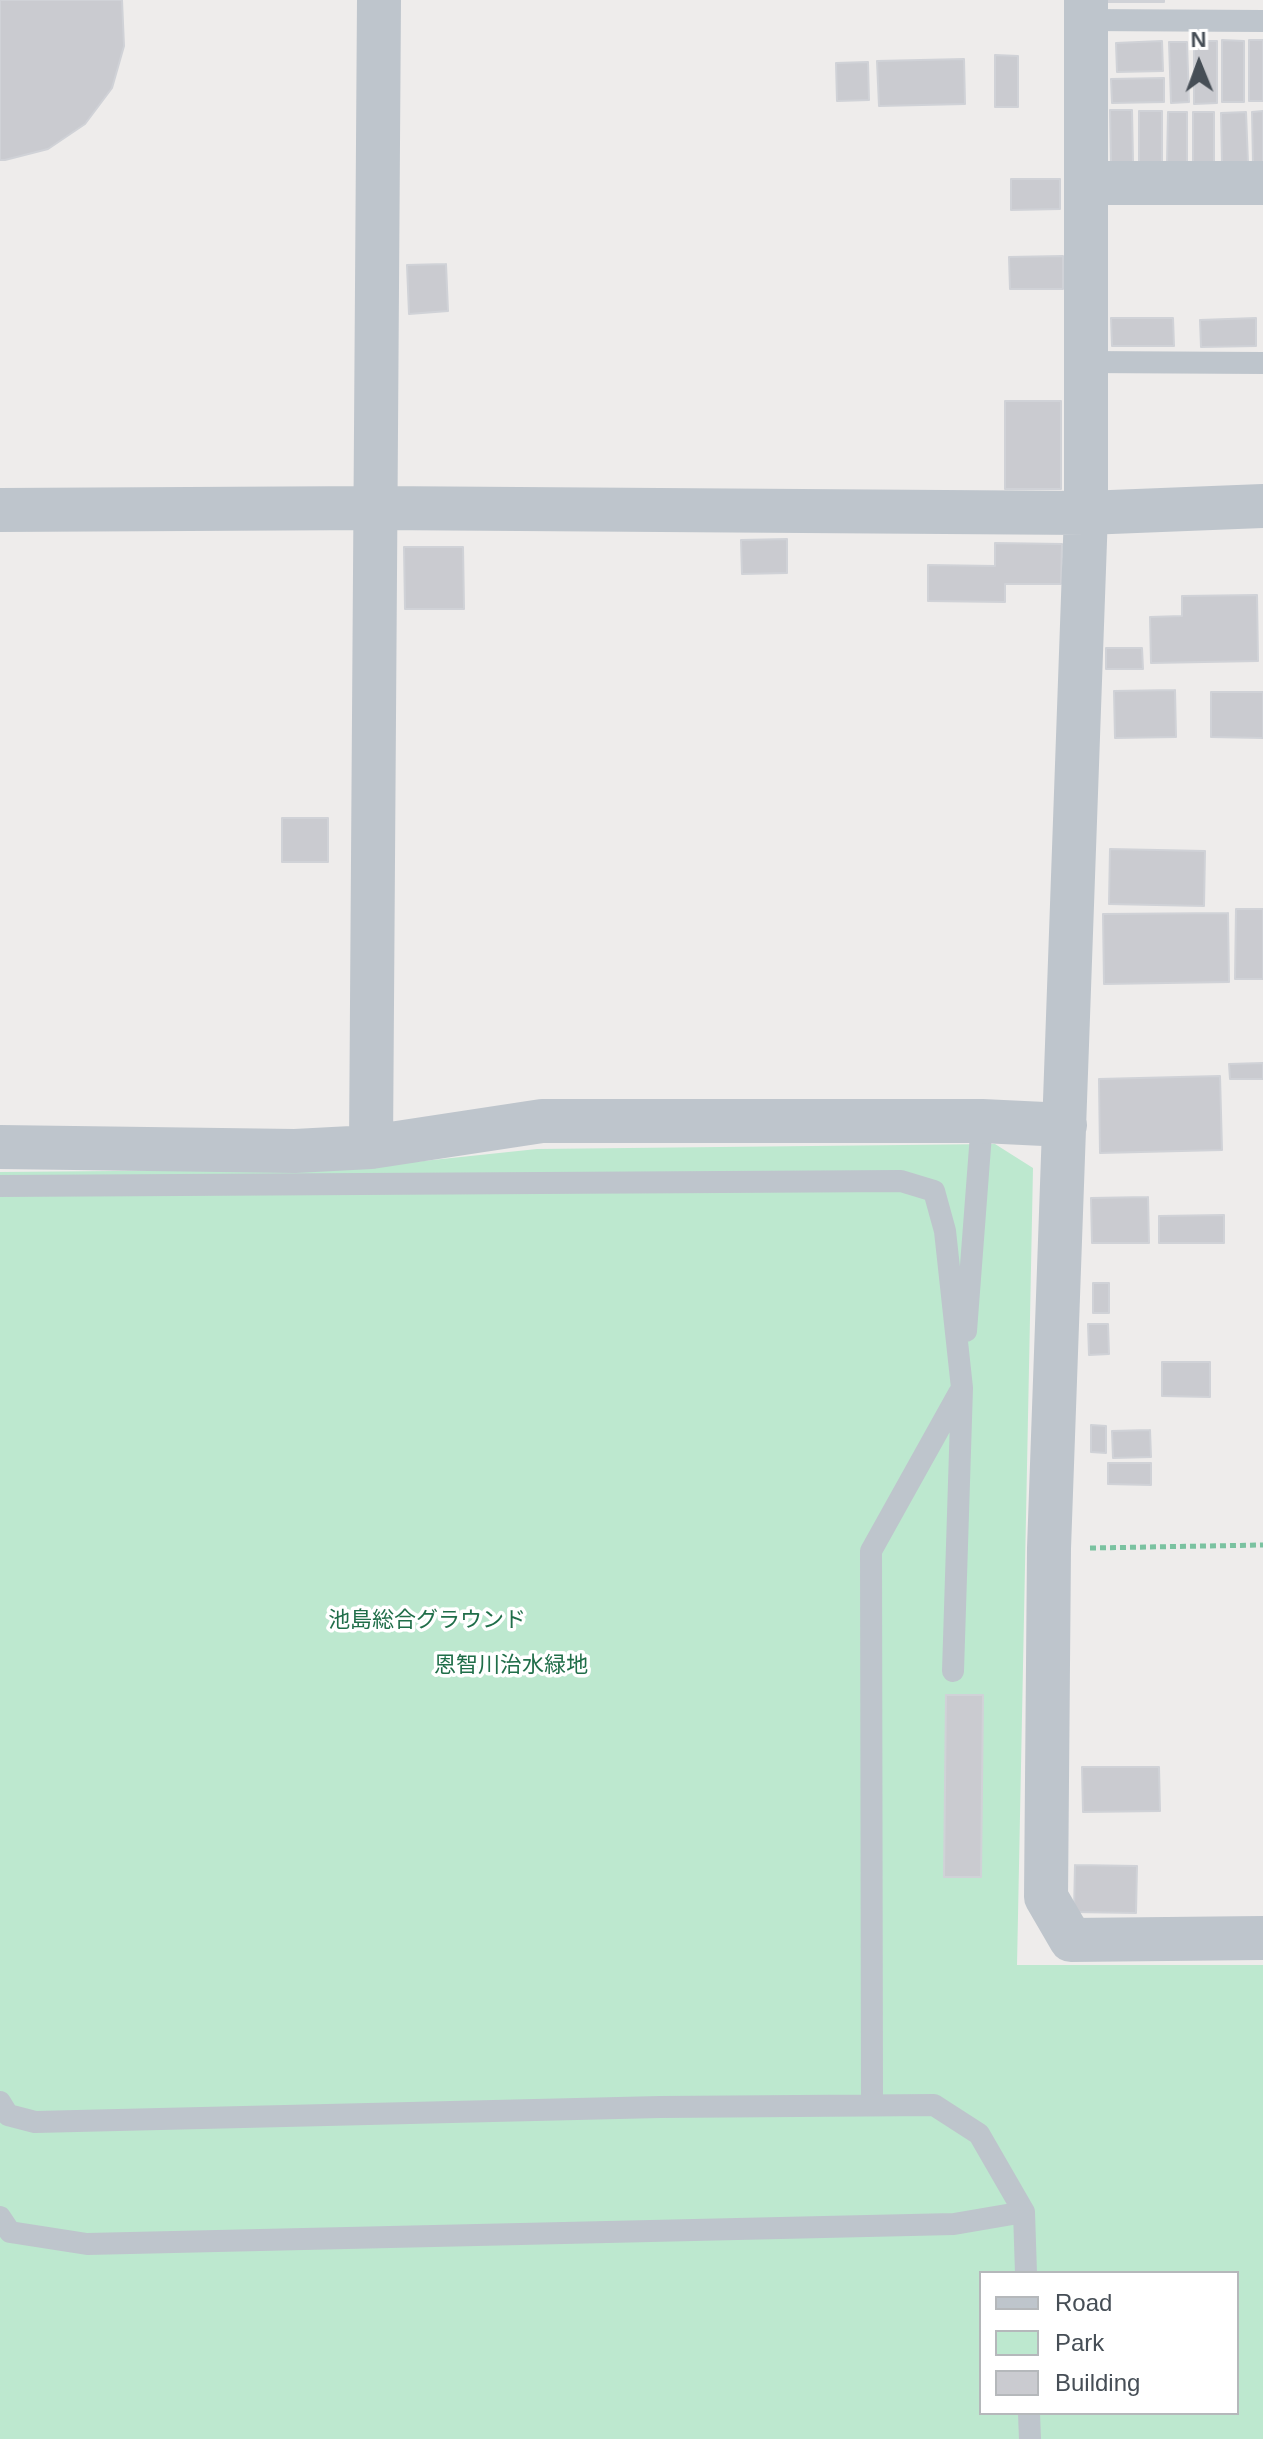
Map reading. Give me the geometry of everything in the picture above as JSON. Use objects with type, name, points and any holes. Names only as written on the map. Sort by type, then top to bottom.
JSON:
[{"type":"street","points":[[371,1147],[379,0]]},
{"type":"street","points":[[1086,10],[1086,513],[1049,1548],[1046,1897],[1071,1940],[1263,1938]]},
{"type":"street","points":[[1086,183],[1263,183]]},
{"type":"street","points":[[0,510],[377,508],[1086,513],[1263,506]]},
{"type":"street","points":[[0,1147],[295,1151],[371,1147],[542,1121],[982,1121],[1065,1125]]},
{"type":"lane","points":[[1086,10],[1263,21]]},
{"type":"lane","points":[[1086,362],[1263,363]]},
{"type":"lane","points":[[953,1671],[962,1388],[982,1121]]},
{"type":"lane","points":[[0,1186],[901,1181],[934,1191],[945,1231],[962,1388],[871,1551],[872,2105]]},
{"type":"lane","points":[[0,2102],[8,2115],[35,2122],[660,2107],[934,2105],[979,2134],[1024,2212],[1026,2271]]},
{"type":"lane","points":[[0,2217],[10,2232],[87,2244],[954,2224],[1024,2212]]},
{"type":"lane","points":[[1029,2415],[1030,2439]]},
{"type":"path","points":[[1049,1548],[1263,1545]]},
{"type":"green space","name":"恩智川治水緑地","points":[[995,1144],[1033,1168],[1017,1965],[1263,1965],[1263,2439],[0,2439],[0,1172],[347,1169],[537,1149]]},
{"type":"building","points":[[0,0],[122,0],[124,46],[112,88],[85,124],[48,149],[5,160],[0,160]]},
{"type":"building","points":[[1164,0],[1164,2],[1108,2]]},
{"type":"building","points":[[1222,40],[1244,41],[1244,102],[1222,102]]},
{"type":"building","points":[[1249,40],[1263,40],[1263,101],[1249,101]]},
{"type":"building","points":[[1162,41],[1163,71],[1117,72],[1116,43]]},
{"type":"building","points":[[1194,41],[1217,41],[1217,103],[1194,104]]},
{"type":"building","points":[[1169,42],[1187,42],[1189,102],[1171,103]]},
{"type":"building","points":[[995,55],[1018,56],[1018,107],[995,107]]},
{"type":"building","points":[[964,59],[965,104],[879,106],[877,61]]},
{"type":"building","points":[[868,62],[869,100],[837,101],[836,63]]},
{"type":"building","points":[[1164,78],[1164,102],[1112,103],[1111,79]]},
{"type":"building","points":[[1110,110],[1132,110],[1133,162],[1111,162]]},
{"type":"building","points":[[1139,111],[1162,111],[1162,162],[1139,162]]},
{"type":"building","points":[[1263,111],[1263,163],[1253,163],[1252,112]]},
{"type":"building","points":[[1168,112],[1187,112],[1187,164],[1167,164]]},
{"type":"building","points":[[1193,112],[1214,112],[1214,167],[1193,167]]},
{"type":"building","points":[[1246,112],[1248,163],[1222,163],[1221,113]]},
{"type":"building","points":[[1011,179],[1060,179],[1060,209],[1011,210]]},
{"type":"building","points":[[1063,256],[1063,289],[1010,289],[1009,257]]},
{"type":"building","points":[[446,264],[448,311],[409,314],[407,265]]},
{"type":"building","points":[[1111,318],[1173,318],[1174,346],[1112,346]]},
{"type":"building","points":[[1256,318],[1256,346],[1201,347],[1200,320]]},
{"type":"building","points":[[1005,401],[1061,401],[1061,489],[1005,489]]},
{"type":"building","points":[[787,539],[787,573],[742,574],[741,540]]},
{"type":"building","points":[[995,543],[1062,544],[1061,584],[1005,584],[1005,602],[928,601],[928,565],[995,566]]},
{"type":"building","points":[[404,547],[463,547],[464,609],[405,609]]},
{"type":"building","points":[[1257,595],[1258,661],[1151,663],[1150,617],[1182,616],[1182,596]]},
{"type":"building","points":[[1106,648],[1142,648],[1143,669],[1106,669]]},
{"type":"building","points":[[1175,690],[1176,737],[1115,738],[1114,691]]},
{"type":"building","points":[[1211,692],[1263,692],[1263,738],[1211,737]]},
{"type":"building","points":[[282,818],[328,818],[328,862],[282,862]]},
{"type":"building","points":[[1110,849],[1205,851],[1204,906],[1109,904]]},
{"type":"building","points":[[1236,909],[1263,909],[1263,979],[1235,979]]},
{"type":"building","points":[[1228,913],[1229,982],[1104,984],[1103,914]]},
{"type":"building","points":[[1263,1063],[1263,1079],[1230,1079],[1229,1064]]},
{"type":"building","points":[[1220,1076],[1222,1150],[1100,1153],[1099,1079]]},
{"type":"building","points":[[1148,1197],[1149,1243],[1092,1243],[1091,1198]]},
{"type":"building","points":[[1224,1215],[1224,1243],[1159,1243],[1159,1216]]},
{"type":"building","points":[[1093,1283],[1109,1283],[1109,1313],[1093,1313]]},
{"type":"building","points":[[1088,1324],[1108,1324],[1109,1354],[1089,1355]]},
{"type":"building","points":[[1162,1362],[1210,1362],[1210,1397],[1162,1396]]},
{"type":"building","points":[[1091,1425],[1106,1426],[1106,1453],[1091,1452]]},
{"type":"building","points":[[1150,1430],[1151,1457],[1113,1458],[1112,1431]]},
{"type":"building","points":[[1108,1463],[1151,1463],[1151,1485],[1108,1484]]},
{"type":"building","points":[[946,1695],[983,1695],[981,1877],[944,1877]]},
{"type":"building","points":[[1082,1767],[1159,1767],[1160,1811],[1083,1812]]},
{"type":"building","points":[[1075,1865],[1137,1866],[1136,1913],[1074,1912]]},
{"type":"park label","name":"池島総合グラウンド","points":[[427,1621]]}]
